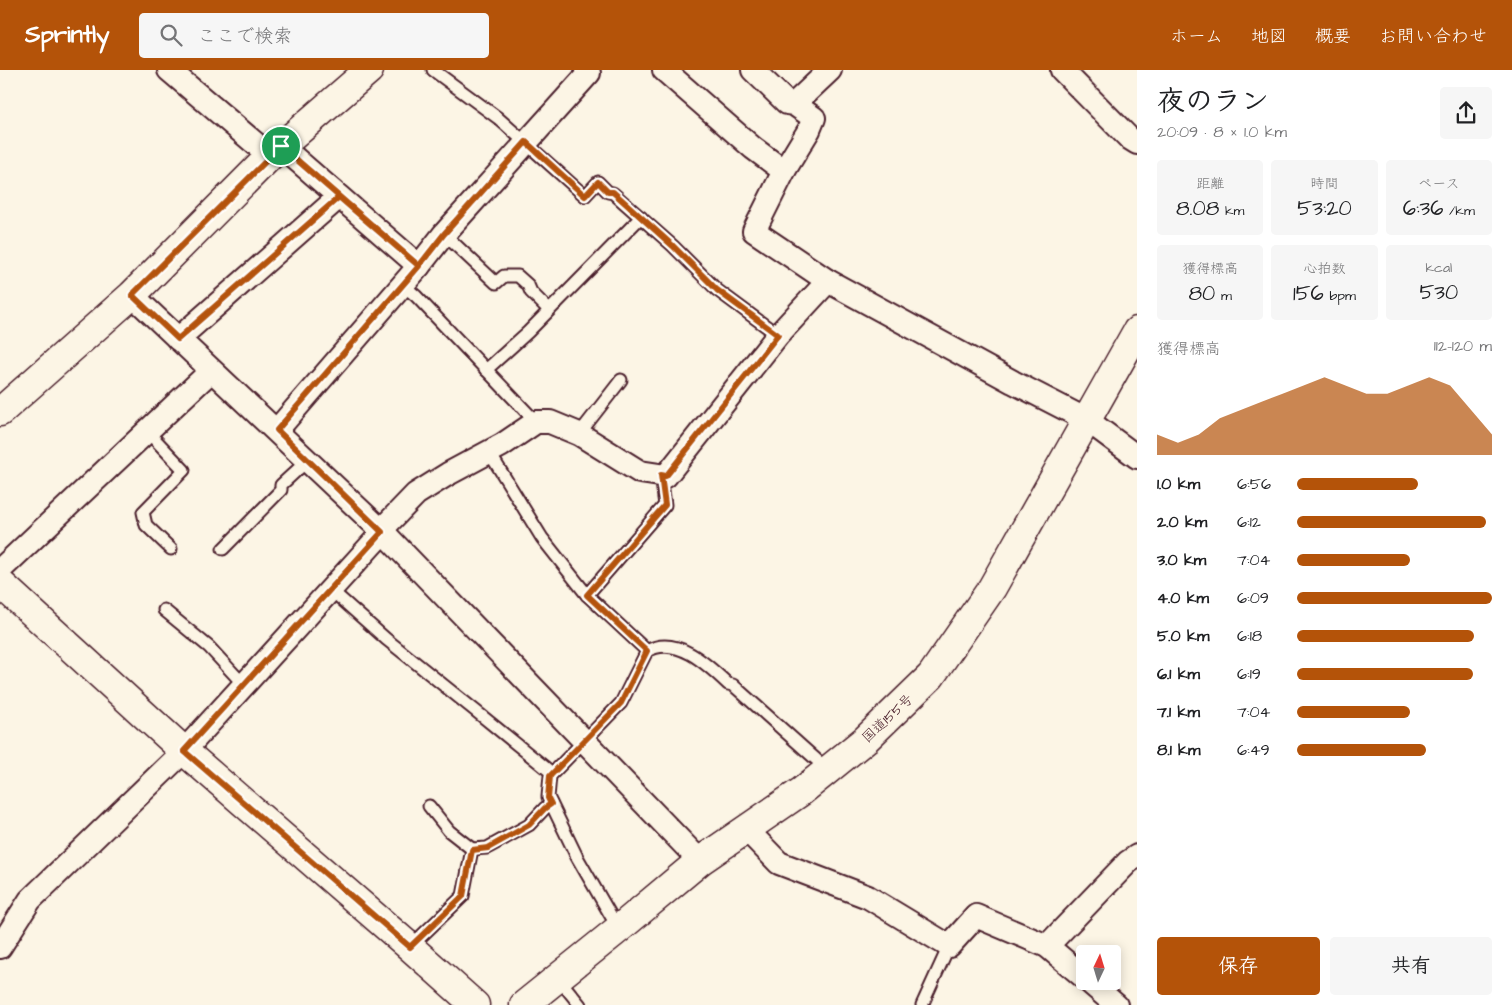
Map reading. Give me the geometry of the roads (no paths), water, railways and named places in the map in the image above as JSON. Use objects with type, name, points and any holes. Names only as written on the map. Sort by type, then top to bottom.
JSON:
[{"type":"main road","points":[[0,412],[132,295],[275,151],[369,70]]},
{"type":"main road","name":"国道155号","points":[[524,1005],[700,861],[802,791],[828,770],[866,739],[931,676],[992,588],[1137,332]]},
{"type":"main road","points":[[0,583],[184,751],[475,1005]]},
{"type":"street","points":[[169,70],[339,197],[419,266]]},
{"type":"street","points":[[277,430],[403,285],[444,234],[589,73],[586,70]]},
{"type":"street","points":[[664,70],[753,148],[784,171]]},
{"type":"street","points":[[753,70],[787,103],[794,104],[814,118],[784,171],[754,231],[828,281],[1013,382],[1087,420],[1137,457]]},
{"type":"street","points":[[794,104],[830,70]]},
{"type":"street","points":[[1062,70],[1129,138],[1137,143]]},
{"type":"street","points":[[178,339],[339,197]]},
{"type":"street","points":[[0,947],[30,900],[184,751],[416,494],[489,452],[536,422],[550,422],[579,434],[640,472],[666,476],[778,335],[828,281]]},
{"type":"street","points":[[132,295],[211,371],[277,430],[382,532],[700,861]]},
{"type":"street","points":[[0,570],[211,371]]},
{"type":"street","points":[[746,830],[779,862],[868,897],[948,946],[976,916],[1047,946],[1076,970]]},
{"type":"street","points":[[1047,946],[1128,862],[1137,856]]},
{"type":"street","points":[[1098,990],[1116,1005]]},
{"type":"lane","points":[[433,70],[498,118],[585,196],[598,182],[608,192],[613,192],[673,246],[717,290],[778,335]]},
{"type":"lane","points":[[486,370],[549,310],[641,217]]},
{"type":"lane","points":[[444,234],[496,283],[504,276],[518,276],[549,310]]},
{"type":"lane","points":[[403,285],[416,296],[536,422]]},
{"type":"lane","points":[[579,434],[621,380]]},
{"type":"lane","points":[[147,431],[184,470],[143,512],[146,526],[171,550]]},
{"type":"lane","points":[[489,452],[542,538],[587,595],[647,651]]},
{"type":"lane","points":[[223,550],[280,490],[281,485],[308,460]]},
{"type":"lane","points":[[587,595],[665,505],[661,475]]},
{"type":"lane","points":[[330,589],[386,639],[552,774]]},
{"type":"lane","points":[[164,610],[208,647],[244,686]]},
{"type":"lane","points":[[621,927],[611,916],[577,858],[548,798],[550,776],[621,703],[647,651],[654,646],[670,646],[688,652],[703,660],[728,684],[733,685],[828,770]]},
{"type":"lane","points":[[429,806],[449,831],[472,850],[488,848],[529,825],[551,804]]},
{"type":"lane","points":[[410,947],[463,896],[472,850]]},
{"type":"lane","points":[[922,1005],[948,946]]},
{"type":"lane","points":[[558,978],[580,1005]]}]
